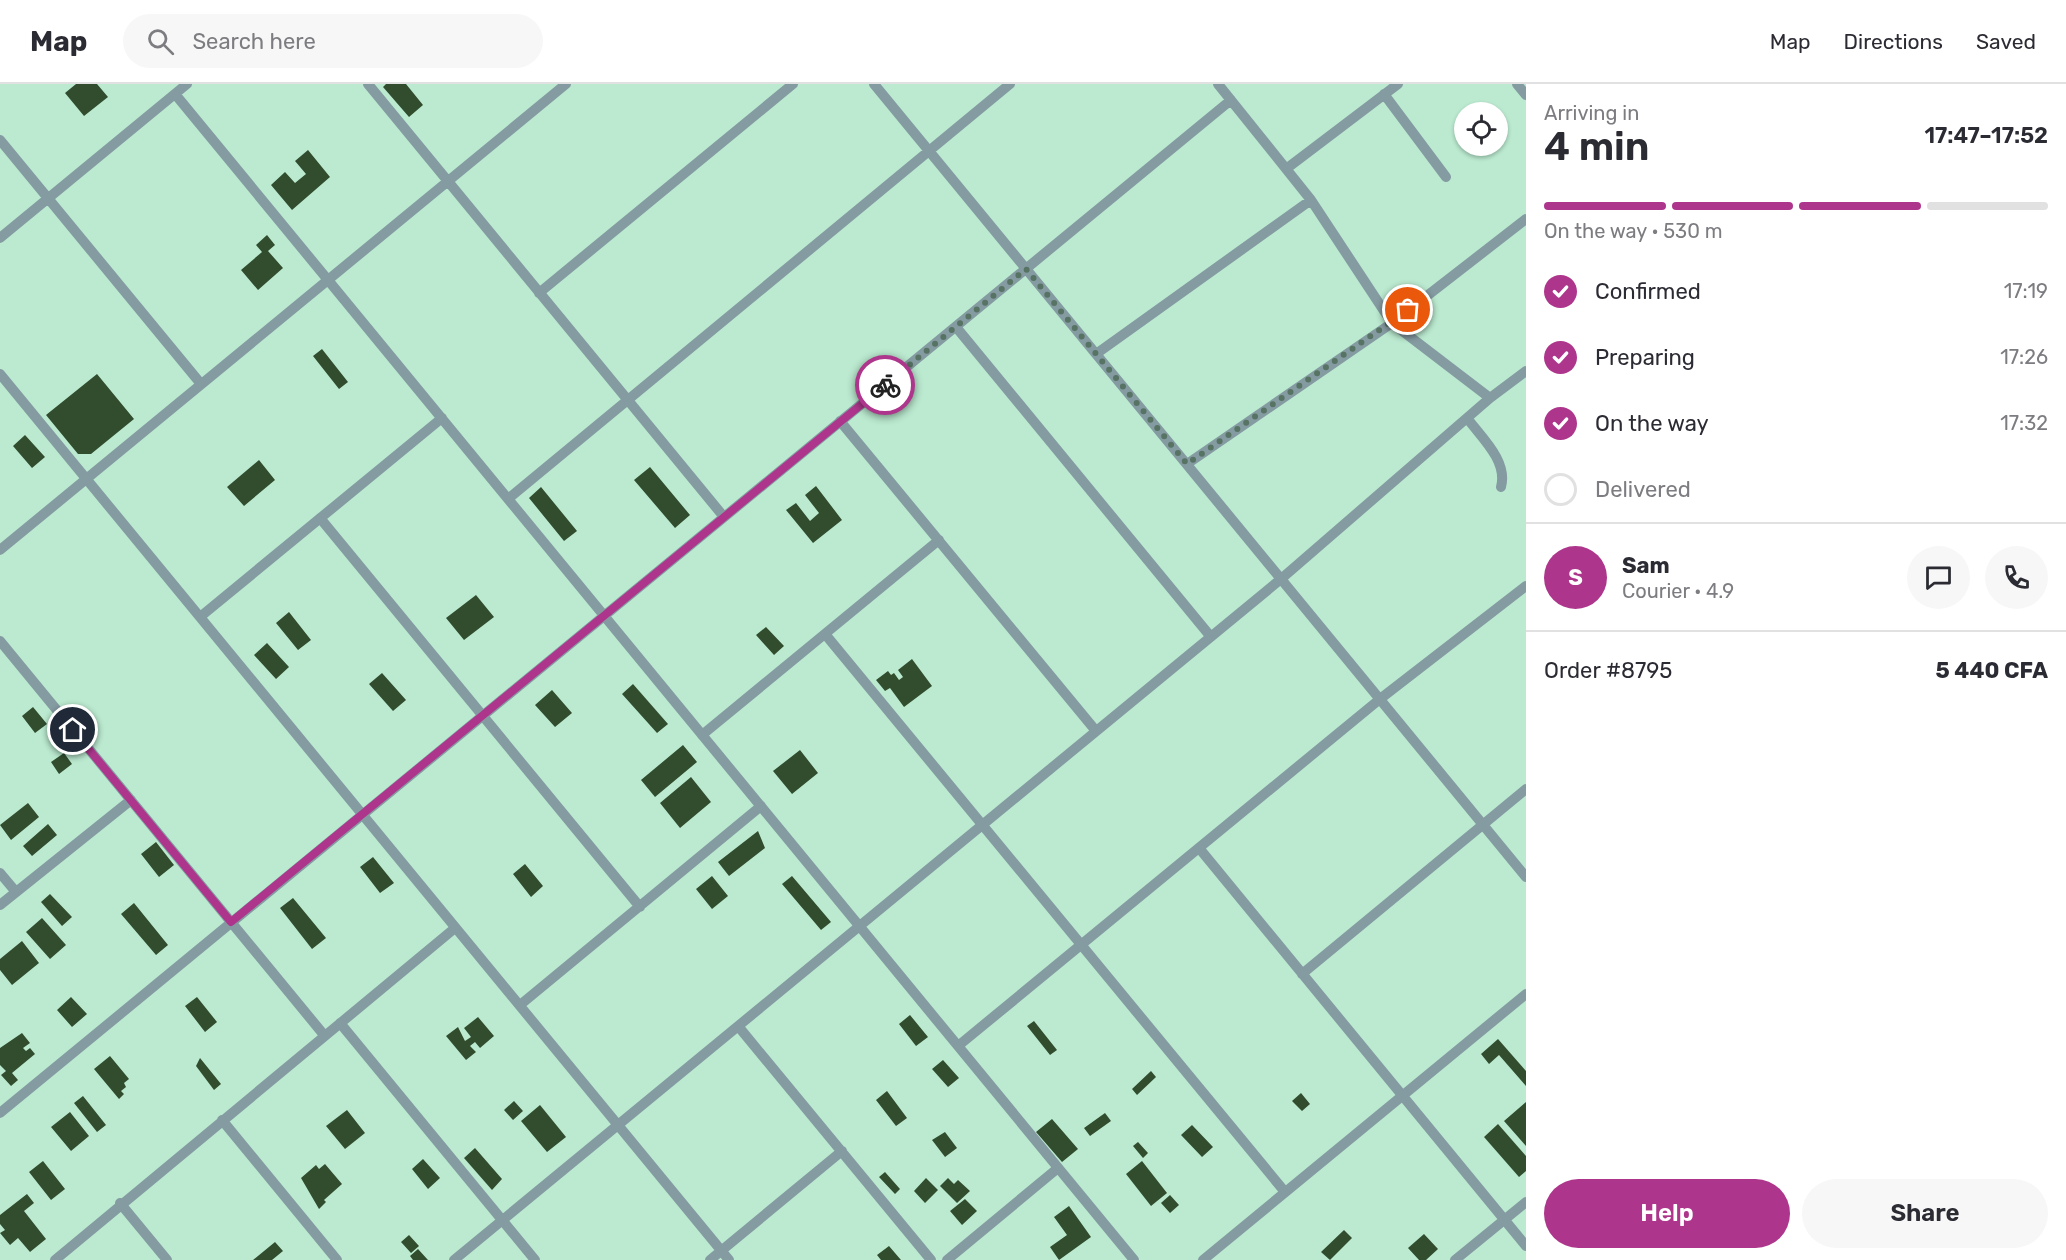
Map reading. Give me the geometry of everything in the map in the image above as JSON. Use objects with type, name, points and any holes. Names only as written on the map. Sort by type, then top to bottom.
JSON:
[{"type":"street","points":[[0,238],[187,84]]},
{"type":"street","points":[[368,84],[724,517]]},
{"type":"street","points":[[0,550],[566,84]]},
{"type":"street","points":[[539,293],[793,84]]},
{"type":"street","points":[[874,84],[1526,877]]},
{"type":"street","points":[[508,499],[1010,84]]},
{"type":"street","points":[[1218,84],[1311,200],[1392,323],[1490,398]]},
{"type":"street","points":[[1286,169],[1398,84]]},
{"type":"street","points":[[1518,84],[1526,95]]},
{"type":"street","points":[[175,94],[1134,1260]]},
{"type":"street","points":[[1384,94],[1446,177]]},
{"type":"street","points":[[0,1113],[1231,100]]},
{"type":"street","points":[[0,140],[201,384]]},
{"type":"street","points":[[1096,354],[1311,200]]},
{"type":"street","points":[[1187,464],[1392,323],[1526,219]]},
{"type":"street","points":[[956,327],[1211,637]]},
{"type":"street","points":[[454,1260],[1281,579],[1490,398],[1526,371]]},
{"type":"street","points":[[0,374],[729,1260]]},
{"type":"street","points":[[200,617],[441,418]]},
{"type":"street","points":[[1467,418],[1501,464],[1503,475],[1501,487]]},
{"type":"street","points":[[840,421],[1096,731]]},
{"type":"street","points":[[320,518],[640,907]]},
{"type":"street","points":[[702,735],[939,540]]},
{"type":"street","points":[[958,1046],[1380,699],[1526,586]]},
{"type":"street","points":[[825,634],[1285,1192]]},
{"type":"street","points":[[0,641],[324,1035]]},
{"type":"street","points":[[1302,974],[1526,789]]},
{"type":"street","points":[[0,905],[131,800]]},
{"type":"street","points":[[520,1005],[761,806]]},
{"type":"street","points":[[1199,848],[1526,1246]]},
{"type":"street","points":[[0,873],[16,892]]},
{"type":"street","points":[[55,1260],[120,1203],[456,928]]},
{"type":"street","points":[[1203,1260],[1526,994]]},
{"type":"street","points":[[340,1023],[535,1260]]},
{"type":"street","points":[[738,1026],[931,1260]]},
{"type":"street","points":[[222,1120],[337,1260]]},
{"type":"street","points":[[710,1260],[842,1151]]},
{"type":"street","points":[[947,1260],[1058,1168]]},
{"type":"street","points":[[1455,1260],[1526,1202]]},
{"type":"street","points":[[120,1203],[167,1260]]},
{"type":"building","points":[[76,84],[97,84],[108,97],[84,116],[65,93]]},
{"type":"building","points":[[386,84],[406,84],[423,105],[409,117],[383,87]]},
{"type":"building","points":[[308,150],[330,177],[292,210],[271,185],[285,172],[295,183],[306,174],[295,161]]},
{"type":"building","points":[[267,235],[275,245],[268,251],[283,268],[258,290],[241,270],[262,252],[256,245]]},
{"type":"building","points":[[322,349],[348,382],[339,389],[313,356]]},
{"type":"building","points":[[97,374],[134,419],[91,454],[78,454],[46,415]]},
{"type":"building","points":[[25,435],[45,457],[32,468],[13,446]]},
{"type":"building","points":[[259,460],[275,480],[244,506],[227,487]]},
{"type":"building","points":[[650,467],[690,515],[675,528],[634,480]]},
{"type":"building","points":[[816,486],[842,520],[813,543],[786,510],[796,503],[810,521],[819,513],[805,495]]},
{"type":"building","points":[[541,487],[577,531],[564,541],[529,498]]},
{"type":"building","points":[[476,595],[494,617],[464,640],[446,618]]},
{"type":"building","points":[[289,612],[311,640],[298,650],[276,623]]},
{"type":"building","points":[[766,627],[784,646],[774,655],[756,635]]},
{"type":"building","points":[[267,643],[289,667],[276,679],[254,655]]},
{"type":"building","points":[[912,659],[932,686],[904,707],[890,688],[885,691],[876,680],[888,671],[891,675],[894,673],[899,680],[903,677],[898,670]]},
{"type":"building","points":[[382,673],[406,700],[393,711],[369,684]]},
{"type":"building","points":[[633,684],[668,724],[657,733],[622,694]]},
{"type":"building","points":[[552,690],[572,713],[555,727],[535,705]]},
{"type":"building","points":[[33,707],[47,724],[35,733],[22,716]]},
{"type":"building","points":[[683,745],[697,762],[655,797],[641,780]]},
{"type":"building","points":[[800,750],[818,773],[792,794],[773,771]]},
{"type":"building","points":[[64,753],[72,764],[59,774],[51,762]]},
{"type":"building","points":[[691,777],[711,802],[680,828],[660,803]]},
{"type":"building","points":[[28,803],[39,817],[11,840],[0,825]]},
{"type":"building","points":[[48,824],[57,835],[32,856],[23,846]]},
{"type":"building","points":[[758,831],[765,848],[729,876],[718,862]]},
{"type":"building","points":[[156,842],[174,865],[159,877],[141,854]]},
{"type":"building","points":[[373,857],[394,883],[380,893],[360,867]]},
{"type":"building","points":[[525,864],[543,886],[531,897],[513,874]]},
{"type":"building","points":[[712,876],[728,896],[712,909],[696,889]]},
{"type":"building","points":[[792,876],[831,922],[821,930],[782,884]]},
{"type":"building","points":[[50,894],[72,917],[62,926],[41,902]]},
{"type":"building","points":[[293,898],[326,938],[312,949],[280,908]]},
{"type":"building","points":[[134,903],[168,945],[156,955],[121,914]]},
{"type":"building","points":[[42,918],[66,945],[50,959],[26,932]]},
{"type":"building","points":[[22,941],[39,963],[12,985],[0,970],[0,959]]},
{"type":"building","points":[[71,997],[87,1014],[72,1027],[57,1010]]},
{"type":"building","points":[[197,997],[217,1022],[205,1032],[185,1006]]},
{"type":"building","points":[[910,1015],[928,1037],[916,1046],[899,1024]]},
{"type":"building","points":[[478,1017],[494,1036],[480,1048],[475,1042],[470,1046],[476,1052],[466,1060],[446,1036],[458,1027],[465,1041],[471,1037],[464,1028]]},
{"type":"building","points":[[1034,1021],[1057,1050],[1050,1055],[1027,1026]]},
{"type":"building","points":[[22,1033],[30,1043],[23,1048],[26,1051],[30,1048],[35,1054],[12,1073],[18,1080],[11,1086],[1,1075],[6,1071],[0,1065],[0,1048]]},
{"type":"building","points":[[1498,1039],[1526,1071],[1526,1086],[1499,1055],[1489,1064],[1481,1054]]},
{"type":"building","points":[[110,1056],[129,1079],[124,1083],[126,1087],[121,1091],[124,1094],[119,1099],[94,1069]]},
{"type":"building","points":[[200,1058],[221,1084],[214,1090],[196,1066]]},
{"type":"building","points":[[943,1060],[959,1078],[948,1087],[932,1069]]},
{"type":"building","points":[[1151,1071],[1156,1077],[1137,1095],[1132,1089]]},
{"type":"building","points":[[887,1091],[907,1118],[896,1126],[876,1100]]},
{"type":"building","points":[[1301,1093],[1310,1104],[1302,1111],[1292,1101]]},
{"type":"building","points":[[83,1096],[106,1125],[97,1132],[74,1103]]},
{"type":"building","points":[[514,1101],[523,1111],[513,1120],[504,1110]]},
{"type":"building","points":[[1526,1102],[1526,1146],[1504,1121]]},
{"type":"building","points":[[540,1105],[566,1137],[547,1152],[521,1121]]},
{"type":"building","points":[[347,1110],[365,1133],[345,1149],[326,1126]]},
{"type":"building","points":[[70,1112],[89,1136],[71,1151],[51,1127]]},
{"type":"building","points":[[1105,1113],[1111,1121],[1090,1136],[1084,1128]]},
{"type":"building","points":[[1052,1119],[1078,1149],[1062,1162],[1036,1132]]},
{"type":"building","points":[[1498,1124],[1526,1156],[1526,1171],[1519,1177],[1484,1137]]},
{"type":"building","points":[[1192,1125],[1213,1147],[1202,1157],[1181,1135]]},
{"type":"building","points":[[945,1132],[957,1148],[945,1157],[932,1140]]},
{"type":"building","points":[[1138,1142],[1148,1153],[1143,1158],[1133,1146]]},
{"type":"building","points":[[475,1148],[502,1179],[492,1190],[464,1158]]},
{"type":"building","points":[[423,1159],[440,1178],[428,1189],[412,1169]]},
{"type":"building","points":[[43,1161],[65,1189],[51,1200],[29,1172]]},
{"type":"building","points":[[1142,1161],[1167,1193],[1151,1206],[1126,1174]]},
{"type":"building","points":[[325,1164],[342,1184],[324,1200],[326,1202],[319,1209],[301,1178],[316,1165],[319,1169]]},
{"type":"building","points":[[885,1172],[900,1189],[895,1194],[879,1177]]},
{"type":"building","points":[[926,1178],[938,1190],[925,1203],[914,1191]]},
{"type":"building","points":[[948,1178],[954,1184],[958,1180],[970,1191],[957,1203],[940,1186]]},
{"type":"building","points":[[27,1194],[34,1203],[24,1211],[46,1239],[30,1252],[18,1238],[10,1245],[0,1233],[5,1230],[0,1224],[0,1215]]},
{"type":"building","points":[[1170,1195],[1179,1205],[1170,1213],[1161,1203]]},
{"type":"building","points":[[965,1199],[977,1211],[962,1225],[950,1211]]},
{"type":"building","points":[[1069,1206],[1091,1237],[1059,1260],[1050,1247],[1067,1235],[1054,1217]]},
{"type":"building","points":[[1344,1230],[1352,1238],[1330,1260],[1321,1252]]},
{"type":"building","points":[[1424,1234],[1438,1249],[1426,1260],[1419,1260],[1408,1248]]},
{"type":"building","points":[[409,1235],[419,1246],[411,1253],[401,1242]]},
{"type":"building","points":[[275,1242],[283,1251],[272,1260],[253,1260]]},
{"type":"building","points":[[889,1246],[901,1260],[881,1260],[877,1255]]},
{"type":"building","points":[[418,1249],[428,1260],[413,1260],[410,1256]]},
{"type":"way so far","points":[[885,385],[1026,269],[1187,464],[1408,310]]},
{"type":"route","points":[[73,730],[231,922],[885,385]]}]
